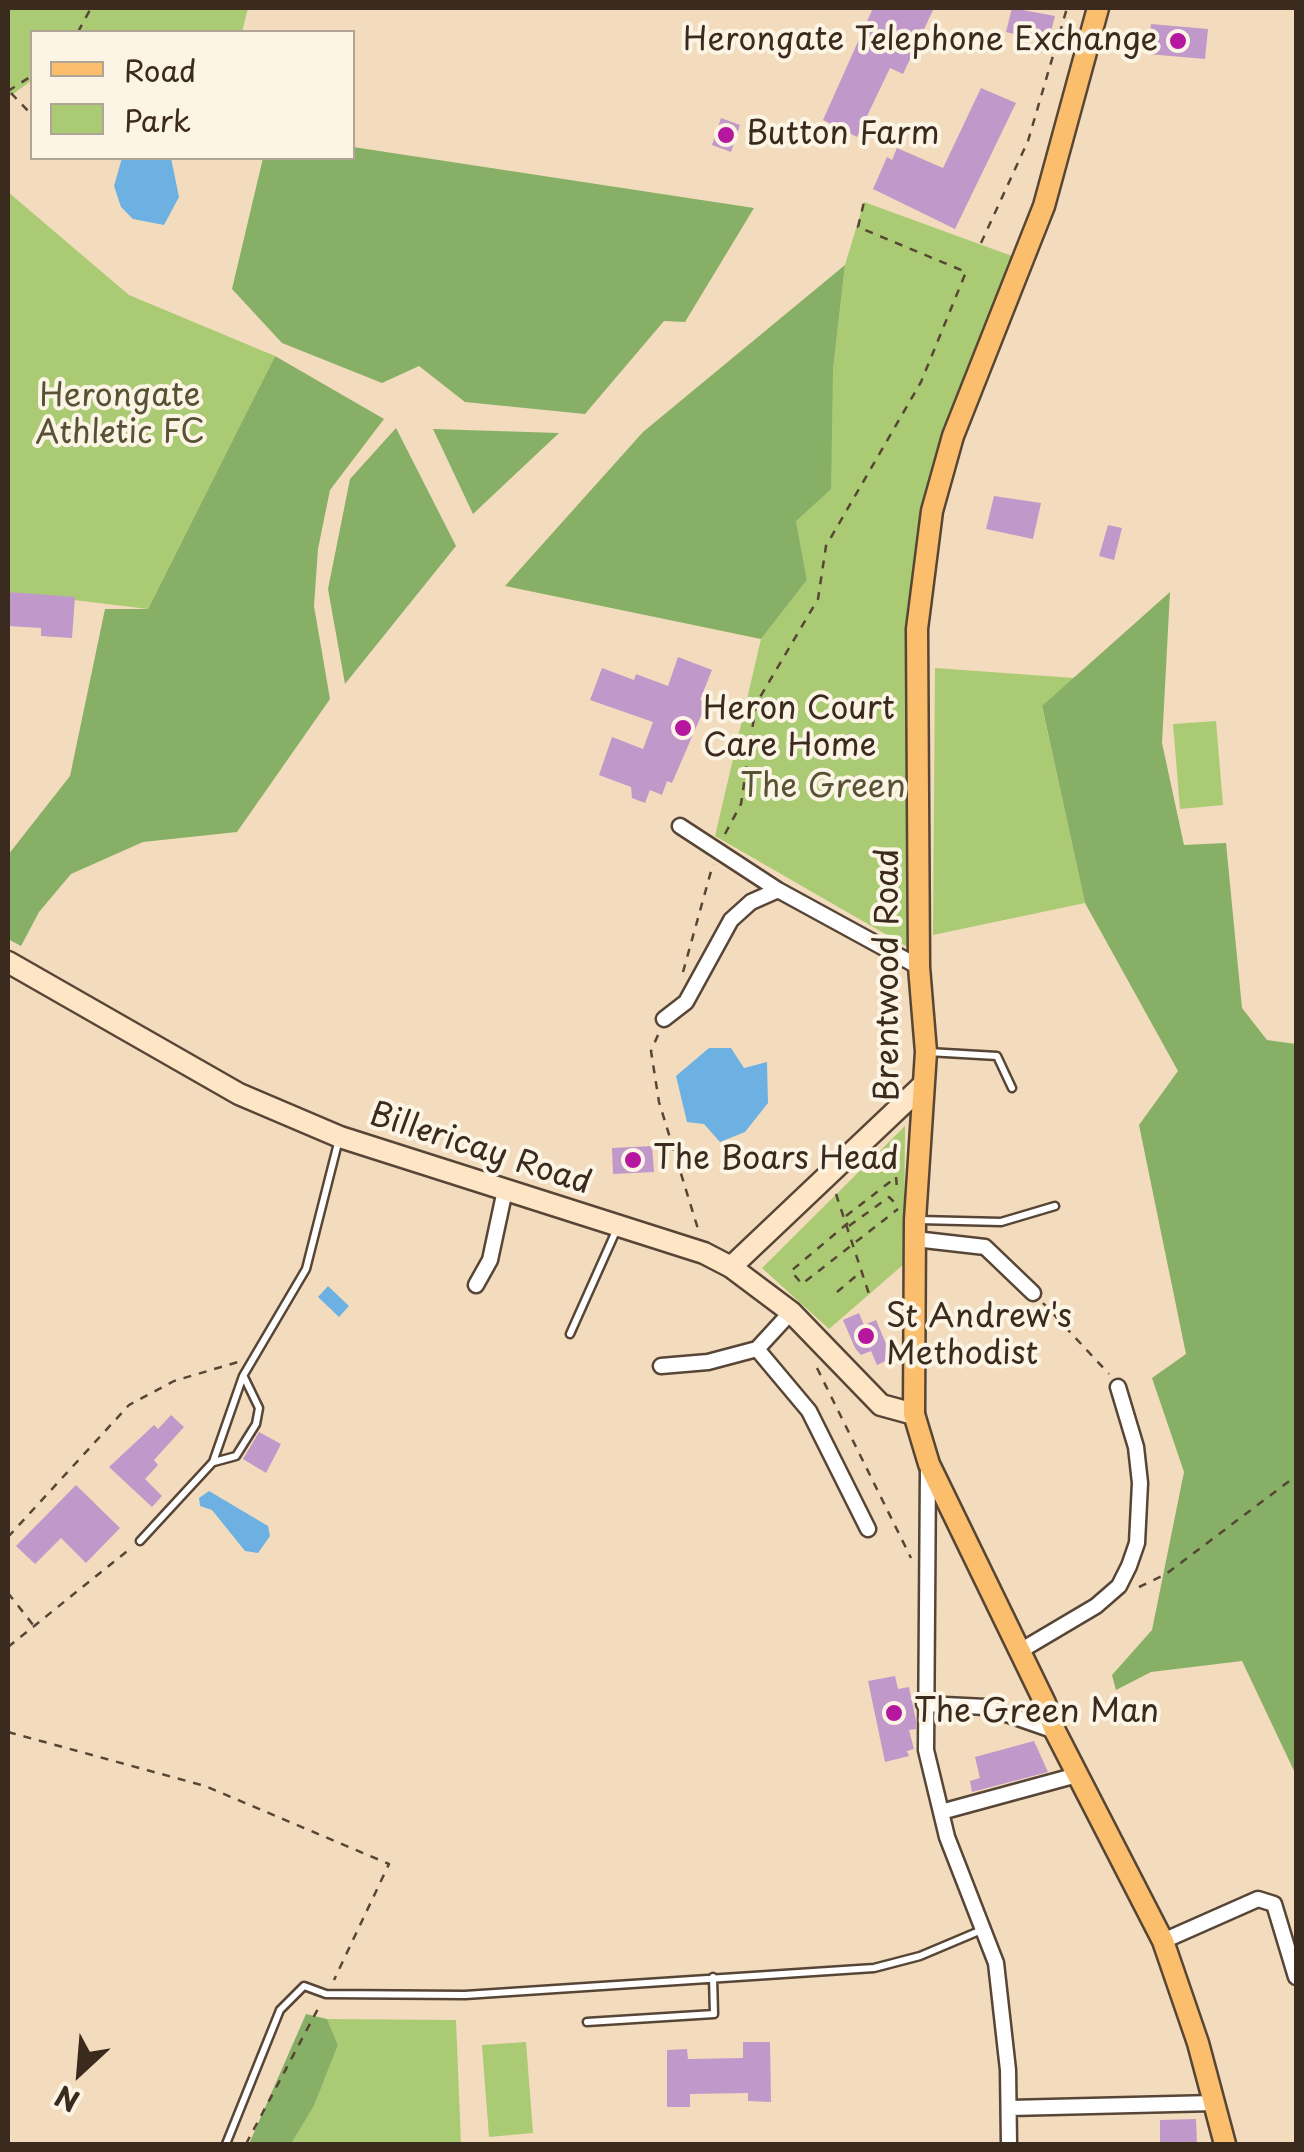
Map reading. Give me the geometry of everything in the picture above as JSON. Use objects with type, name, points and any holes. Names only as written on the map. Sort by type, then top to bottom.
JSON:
[{"type":"main road","name":"Brentwood Road","points":[[1098,8],[1058,162],[954,436],[932,511],[917,629],[919,966],[926,1052],[915,1229],[914,1414],[928,1464],[1020,1651],[1054,1732],[1163,1941],[1225,2144]]},
{"type":"street","points":[[680,826],[778,890],[919,966]]},
{"type":"street","points":[[664,1019],[686,1002],[731,920],[751,902],[778,890]]},
{"type":"street","name":"Billericay Road","points":[[8,962],[239,1094],[340,1137],[704,1253],[731,1267],[791,1312],[881,1405],[914,1414]]},
{"type":"street","points":[[731,1267],[922,1086]]},
{"type":"street","points":[[476,1286],[490,1260],[505,1190]]},
{"type":"street","points":[[915,1229],[985,1247],[1033,1293]]},
{"type":"street","points":[[660,1366],[708,1362],[757,1349],[791,1312]]},
{"type":"street","points":[[757,1349],[809,1411],[868,1529]]},
{"type":"street","points":[[1020,1651],[1096,1606],[1119,1586],[1129,1566],[1137,1543],[1140,1483],[1136,1447],[1118,1388]]},
{"type":"street","points":[[928,1464],[926,1750],[942,1812],[996,1963],[1004,2014],[1010,2108],[1008,2144]]},
{"type":"street","points":[[924,1704],[986,1706],[1054,1732]]},
{"type":"street","points":[[942,1812],[1077,1775]]},
{"type":"street","points":[[1163,1941],[1258,1898],[1274,1904],[1296,1978]]},
{"type":"street","points":[[1010,2108],[1214,2103]]},
{"type":"lane","points":[[926,1052],[996,1056],[1012,1088]]},
{"type":"lane","points":[[140,1541],[213,1462],[243,1376],[306,1270],[340,1137]]},
{"type":"lane","points":[[915,1229],[1001,1222],[1055,1206]]},
{"type":"lane","points":[[570,1334],[619,1226]]},
{"type":"lane","points":[[213,1462],[236,1456],[256,1424],[259,1408],[243,1376]]},
{"type":"lane","points":[[226,2144],[280,2010],[304,1986],[326,1994],[465,1995],[874,1968],[920,1956],[986,1928]]},
{"type":"lane","points":[[587,2022],[714,2014],[713,1977]]},
{"type":"path","points":[[79,30],[91,8]]},
{"type":"path","points":[[981,243],[1028,141],[1067,8]]},
{"type":"path","points":[[30,72],[9,91],[30,112]]},
{"type":"path","points":[[678,987],[716,850],[741,804],[756,704],[818,599],[826,546],[921,382],[966,272],[858,227],[864,202]]},
{"type":"path","points":[[664,1019],[651,1051],[659,1102],[704,1253]]},
{"type":"path","points":[[845,1216],[896,1177]]},
{"type":"path","points":[[825,1182],[840,1198],[869,1294]]},
{"type":"path","points":[[890,1197],[900,1207],[802,1284],[791,1271],[848,1225],[890,1197]]},
{"type":"path","points":[[837,1292],[862,1272]]},
{"type":"path","points":[[1033,1293],[1118,1388]]},
{"type":"path","points":[[810,1331],[806,1341],[836,1414],[912,1560],[926,1571]]},
{"type":"path","points":[[8,1537],[129,1406],[174,1381],[254,1358]]},
{"type":"path","points":[[1131,1590],[1166,1574],[1296,1476]]},
{"type":"path","points":[[8,1647],[140,1541]]},
{"type":"path","points":[[8,1593],[35,1627]]},
{"type":"path","points":[[8,1732],[204,1786],[389,1864],[326,1994],[246,2144]]},
{"type":"green space","points":[[8,8],[248,8],[242,30],[30,30],[30,82],[8,98]]},
{"type":"green space","points":[[355,147],[754,208],[685,322],[664,321],[585,414],[465,402],[419,366],[382,383],[282,343],[232,289],[263,160],[355,160]]},
{"type":"green space","name":"Herongate Athletic FC","points":[[8,192],[129,295],[275,356],[148,609],[8,592]]},
{"type":"green space","name":"The Green","points":[[864,202],[1023,260],[953,436],[917,629],[920,954],[715,836],[761,639],[807,580],[796,521],[833,370],[845,265]]},
{"type":"green space","points":[[845,265],[833,370],[831,489],[796,521],[807,580],[761,639],[505,586],[643,432]]},
{"type":"green space","points":[[275,356],[384,419],[330,490],[318,549],[314,606],[330,699],[237,832],[143,842],[71,874],[39,912],[21,946],[8,939],[8,855],[70,776],[105,609],[148,609]]},
{"type":"green space","points":[[396,428],[456,546],[345,684],[328,589],[350,479]]},
{"type":"green space","points":[[433,429],[559,433],[473,514]]},
{"type":"green space","points":[[1170,592],[1162,743],[1184,845],[1226,843],[1242,1008],[1267,1040],[1296,1044],[1296,1775],[1242,1661],[1151,1672],[1116,1690],[1112,1675],[1152,1630],[1184,1472],[1152,1378],[1186,1354],[1139,1125],[1178,1071],[1085,903],[1042,706]]},
{"type":"green space","points":[[935,668],[1074,678],[1042,707],[1085,903],[933,935]]},
{"type":"green space","points":[[1216,721],[1223,805],[1180,809],[1173,724]]},
{"type":"green space","points":[[905,1126],[904,1264],[829,1329],[762,1268]]},
{"type":"green space","points":[[306,2014],[327,2019],[338,2045],[314,2106],[291,2144],[249,2144]]},
{"type":"green space","points":[[327,2019],[456,2020],[461,2144],[291,2144],[314,2106],[338,2045]]},
{"type":"green space","points":[[526,2042],[533,2133],[489,2137],[482,2045]]},
{"type":"water","points":[[121,160],[171,160],[179,197],[164,225],[133,219],[121,207],[114,186]]},
{"type":"water","points":[[709,1048],[731,1048],[744,1068],[767,1062],[768,1103],[745,1132],[720,1142],[704,1124],[687,1122],[676,1076]]},
{"type":"water","points":[[328,1286],[349,1306],[339,1317],[318,1297]]},
{"type":"water","points":[[209,1491],[268,1526],[270,1536],[258,1553],[245,1551],[212,1510],[200,1506],[199,1498]]},
{"type":"building","points":[[873,8],[934,8],[903,74],[890,68],[857,137],[823,120]]},
{"type":"building","points":[[1012,8],[1055,16],[1048,43],[1006,32]]},
{"type":"building","name":"Herongate Telephone Exchange","points":[[1151,24],[1208,29],[1205,59],[1148,54]]},
{"type":"building","points":[[981,88],[1016,103],[955,229],[873,189],[887,157],[892,160],[897,148],[943,168]]},
{"type":"building","name":"Button Farm","points":[[721,118],[740,125],[731,152],[712,145]]},
{"type":"building","points":[[994,496],[1041,503],[1033,539],[986,529]]},
{"type":"building","points":[[1108,525],[1122,528],[1114,560],[1099,556]]},
{"type":"building","points":[[8,592],[75,597],[72,638],[41,636],[41,628],[8,626]]},
{"type":"building","name":"Heron Court Care Home","points":[[678,657],[712,670],[700,700],[707,702],[672,783],[667,781],[662,795],[650,790],[645,803],[632,798],[631,787],[599,775],[612,737],[643,749],[653,722],[590,700],[602,668],[634,680],[636,674],[668,686]]},
{"type":"building","name":"The Boars Head","points":[[652,1146],[654,1172],[613,1174],[612,1148]]},
{"type":"building","name":"St Andrew's Methodist","points":[[859,1313],[864,1325],[876,1320],[892,1358],[877,1365],[871,1351],[861,1355],[855,1348],[843,1320]]},
{"type":"building","points":[[171,1415],[184,1427],[154,1460],[158,1465],[145,1479],[162,1496],[152,1507],[109,1467],[154,1425],[158,1429]]},
{"type":"building","points":[[259,1432],[281,1444],[266,1473],[243,1459]]},
{"type":"building","points":[[76,1485],[120,1528],[86,1563],[61,1538],[35,1564],[16,1546]]},
{"type":"building","name":"The Green Man","points":[[895,1676],[898,1689],[909,1687],[916,1721],[916,1729],[909,1730],[914,1749],[907,1751],[909,1756],[885,1762],[868,1681]]},
{"type":"building","points":[[1034,1741],[1048,1772],[972,1792],[970,1781],[980,1778],[975,1757]]},
{"type":"building","points":[[743,2042],[770,2042],[771,2102],[748,2101],[748,2093],[690,2094],[690,2107],[667,2107],[667,2050],[687,2049],[688,2059],[743,2058]]},
{"type":"building","points":[[1196,2119],[1197,2144],[1160,2144],[1160,2120]]},
{"type":"place","name":"Herongate Telephone Exchange","points":[[1178,41]]},
{"type":"place","name":"Button Farm","points":[[726,135]]},
{"type":"place","name":"Heron Court Care Home","points":[[683,728]]},
{"type":"place","name":"The Boars Head","points":[[633,1160]]},
{"type":"place","name":"St Andrew's Methodist","points":[[866,1336]]},
{"type":"place","name":"The Green Man","points":[[894,1713]]}]
